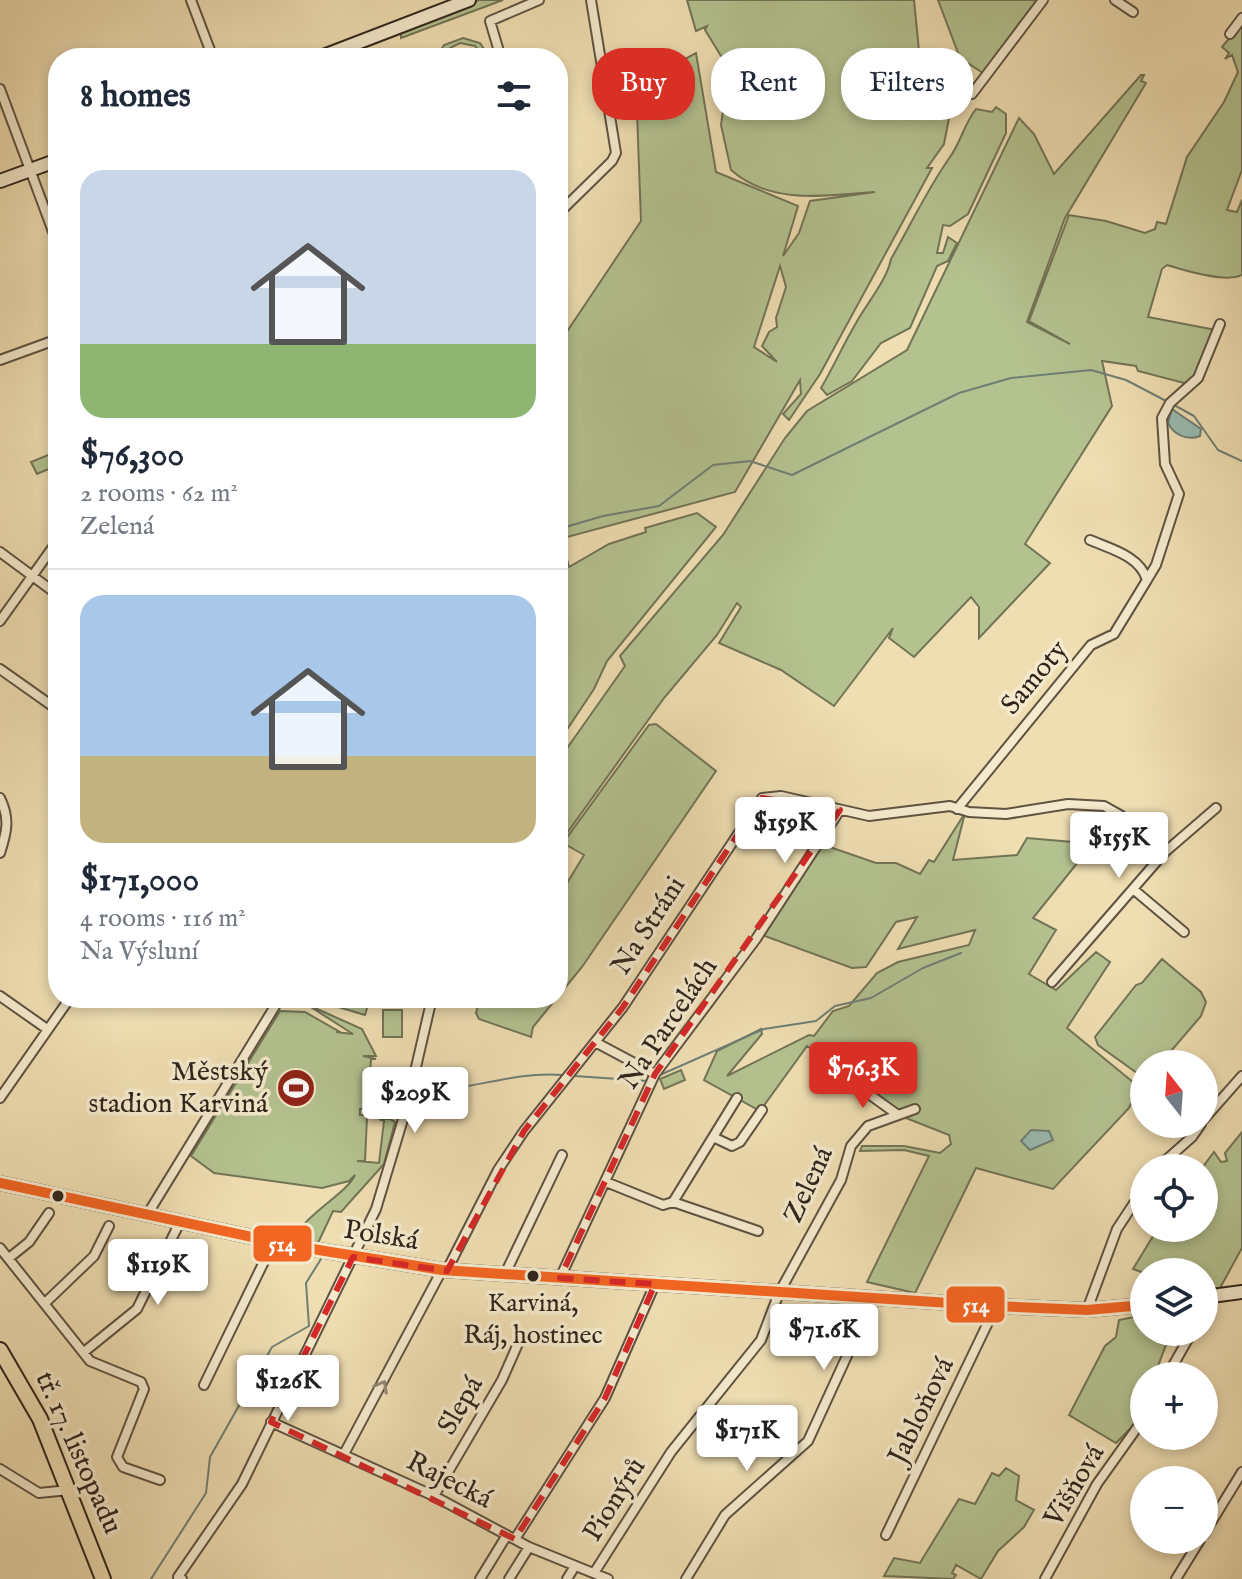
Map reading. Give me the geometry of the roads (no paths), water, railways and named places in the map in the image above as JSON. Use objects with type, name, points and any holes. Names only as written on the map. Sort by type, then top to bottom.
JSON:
[{"type":"main road","name":"tř. 17. listopadu","points":[[0,1350],[40,1419],[103,1579]]},
{"type":"street","points":[[191,0],[209,48]]},
{"type":"street","points":[[344,48],[469,0]]},
{"type":"street","points":[[497,48],[488,23],[493,18],[539,0]]},
{"type":"street","points":[[568,204],[612,161],[616,153],[591,0]]},
{"type":"street","points":[[973,93],[1043,0]]},
{"type":"street","points":[[1115,0],[1133,12]]},
{"type":"street","points":[[1230,34],[1242,18]]},
{"type":"street","points":[[0,89],[48,218]]},
{"type":"street","points":[[0,181],[48,164]]},
{"type":"street","name":"Samoty","points":[[957,809],[1091,645],[1114,634],[1156,565],[1179,494],[1165,464],[1162,418],[1170,403],[1198,378],[1220,324]]},
{"type":"street","points":[[0,360],[48,343]]},
{"type":"street","points":[[1090,540],[1131,559],[1143,568],[1147,580]]},
{"type":"street","points":[[0,552],[48,588]]},
{"type":"street","points":[[0,621],[48,554]]},
{"type":"street","points":[[0,669],[48,703]]},
{"type":"street","name":"Na Stráni","points":[[344,1454],[498,1170],[646,974],[762,798],[781,796],[869,816],[950,806],[1006,814],[1068,804],[1104,806],[1120,815],[1165,852]]},
{"type":"street","points":[[0,798],[7,812],[7,831],[0,853]]},
{"type":"street","points":[[1052,982],[1165,852],[1216,808]]},
{"type":"street","name":"Na Parcelách","points":[[560,1278],[655,1074],[756,939],[840,810]]},
{"type":"street","points":[[1133,889],[1184,932]]},
{"type":"street","points":[[0,996],[47,1029]]},
{"type":"street","points":[[0,1098],[63,1008]]},
{"type":"street","points":[[147,1215],[274,1008]]},
{"type":"street","points":[[182,1579],[178,1577],[184,1566],[202,1547],[211,1525],[242,1484],[376,1209],[407,1106],[430,1008]]},
{"type":"street","points":[[595,1042],[655,1074]]},
{"type":"street","points":[[1218,1103],[1242,1076]]},
{"type":"street","points":[[848,1079],[898,1115]]},
{"type":"street","points":[[673,1202],[737,1098]]},
{"type":"street","name":"Zelená","points":[[779,1293],[841,1180],[851,1146],[868,1126],[915,1109]]},
{"type":"street","points":[[713,1137],[732,1146],[740,1142],[762,1110]]},
{"type":"street","points":[[1173,1154],[1191,1138]]},
{"type":"street","points":[[505,1274],[562,1155]]},
{"type":"street","points":[[606,1182],[663,1205],[673,1202],[758,1231]]},
{"type":"street","name":"Polská","points":[[0,1183],[353,1257],[444,1270],[996,1306],[1087,1310],[1130,1306]]},
{"type":"street","points":[[1087,1310],[1117,1229],[1130,1209]]},
{"type":"street","points":[[9,1258],[29,1242],[49,1213]]},
{"type":"street","points":[[84,1352],[137,1309],[180,1222]]},
{"type":"street","points":[[45,1303],[77,1277],[94,1256],[109,1226]]},
{"type":"street","points":[[204,1385],[274,1241]]},
{"type":"street","points":[[0,1248],[90,1361],[141,1382],[144,1389],[117,1457],[123,1467],[160,1480]]},
{"type":"street","points":[[480,1579],[605,1398],[655,1284]]},
{"type":"street","points":[[1218,1295],[1242,1292]]},
{"type":"street","name":"Pionýrů","points":[[594,1573],[671,1452],[761,1340],[779,1293]]},
{"type":"street","points":[[686,1579],[725,1515],[808,1441],[873,1299]]},
{"type":"street","name":"Jabloňová","points":[[886,1535],[996,1306]]},
{"type":"street","name":"Slepá","points":[[434,1496],[502,1380],[521,1337]]},
{"type":"street","name":"Rajecká","points":[[271,1422],[434,1496],[529,1547],[608,1579]]},
{"type":"street","name":"Višňová","points":[[1045,1579],[1097,1484],[1130,1438]]},
{"type":"street","points":[[0,1469],[39,1493],[70,1489]]},
{"type":"street","points":[[1218,1511],[1242,1472]]},
{"type":"street","points":[[509,1579],[529,1547]]},
{"type":"street","points":[[1176,1579],[1191,1554]]},
{"type":"street","points":[[567,1579],[575,1566]]},
{"type":"water","points":[[1172,409],[1201,429],[1200,436],[1186,437],[1174,431],[1168,423]]},
{"type":"water","points":[[865,1067],[886,1081],[879,1092],[858,1078]]},
{"type":"water","points":[[1031,1130],[1049,1131],[1053,1140],[1030,1150],[1021,1141]]},
{"type":"waterway","points":[[568,527],[603,516],[659,506],[713,465],[750,461],[792,475],[959,393],[1011,378],[1091,370],[1126,380],[1168,402]]},
{"type":"waterway","points":[[1174,405],[1194,416],[1218,450],[1242,461]]},
{"type":"waterway","points":[[660,1075],[764,1029],[816,1021],[835,1006],[871,998],[923,968],[961,953]]},
{"type":"waterway","points":[[415,1092],[525,1076],[562,1075]]},
{"type":"waterway","points":[[575,1076],[647,1081]]},
{"type":"waterway","points":[[386,1092],[404,1092]]},
{"type":"waterway","points":[[151,1579],[206,1493],[210,1457],[272,1347],[309,1326],[306,1283],[321,1259]]},
{"type":"waterway","points":[[262,1366],[281,1393]]},
{"type":"place","name":"Městský stadion Karviná","points":[[296,1088]]},
{"type":"place","name":"Karviná, Ráj, hostinec","points":[[533,1276]]}]
